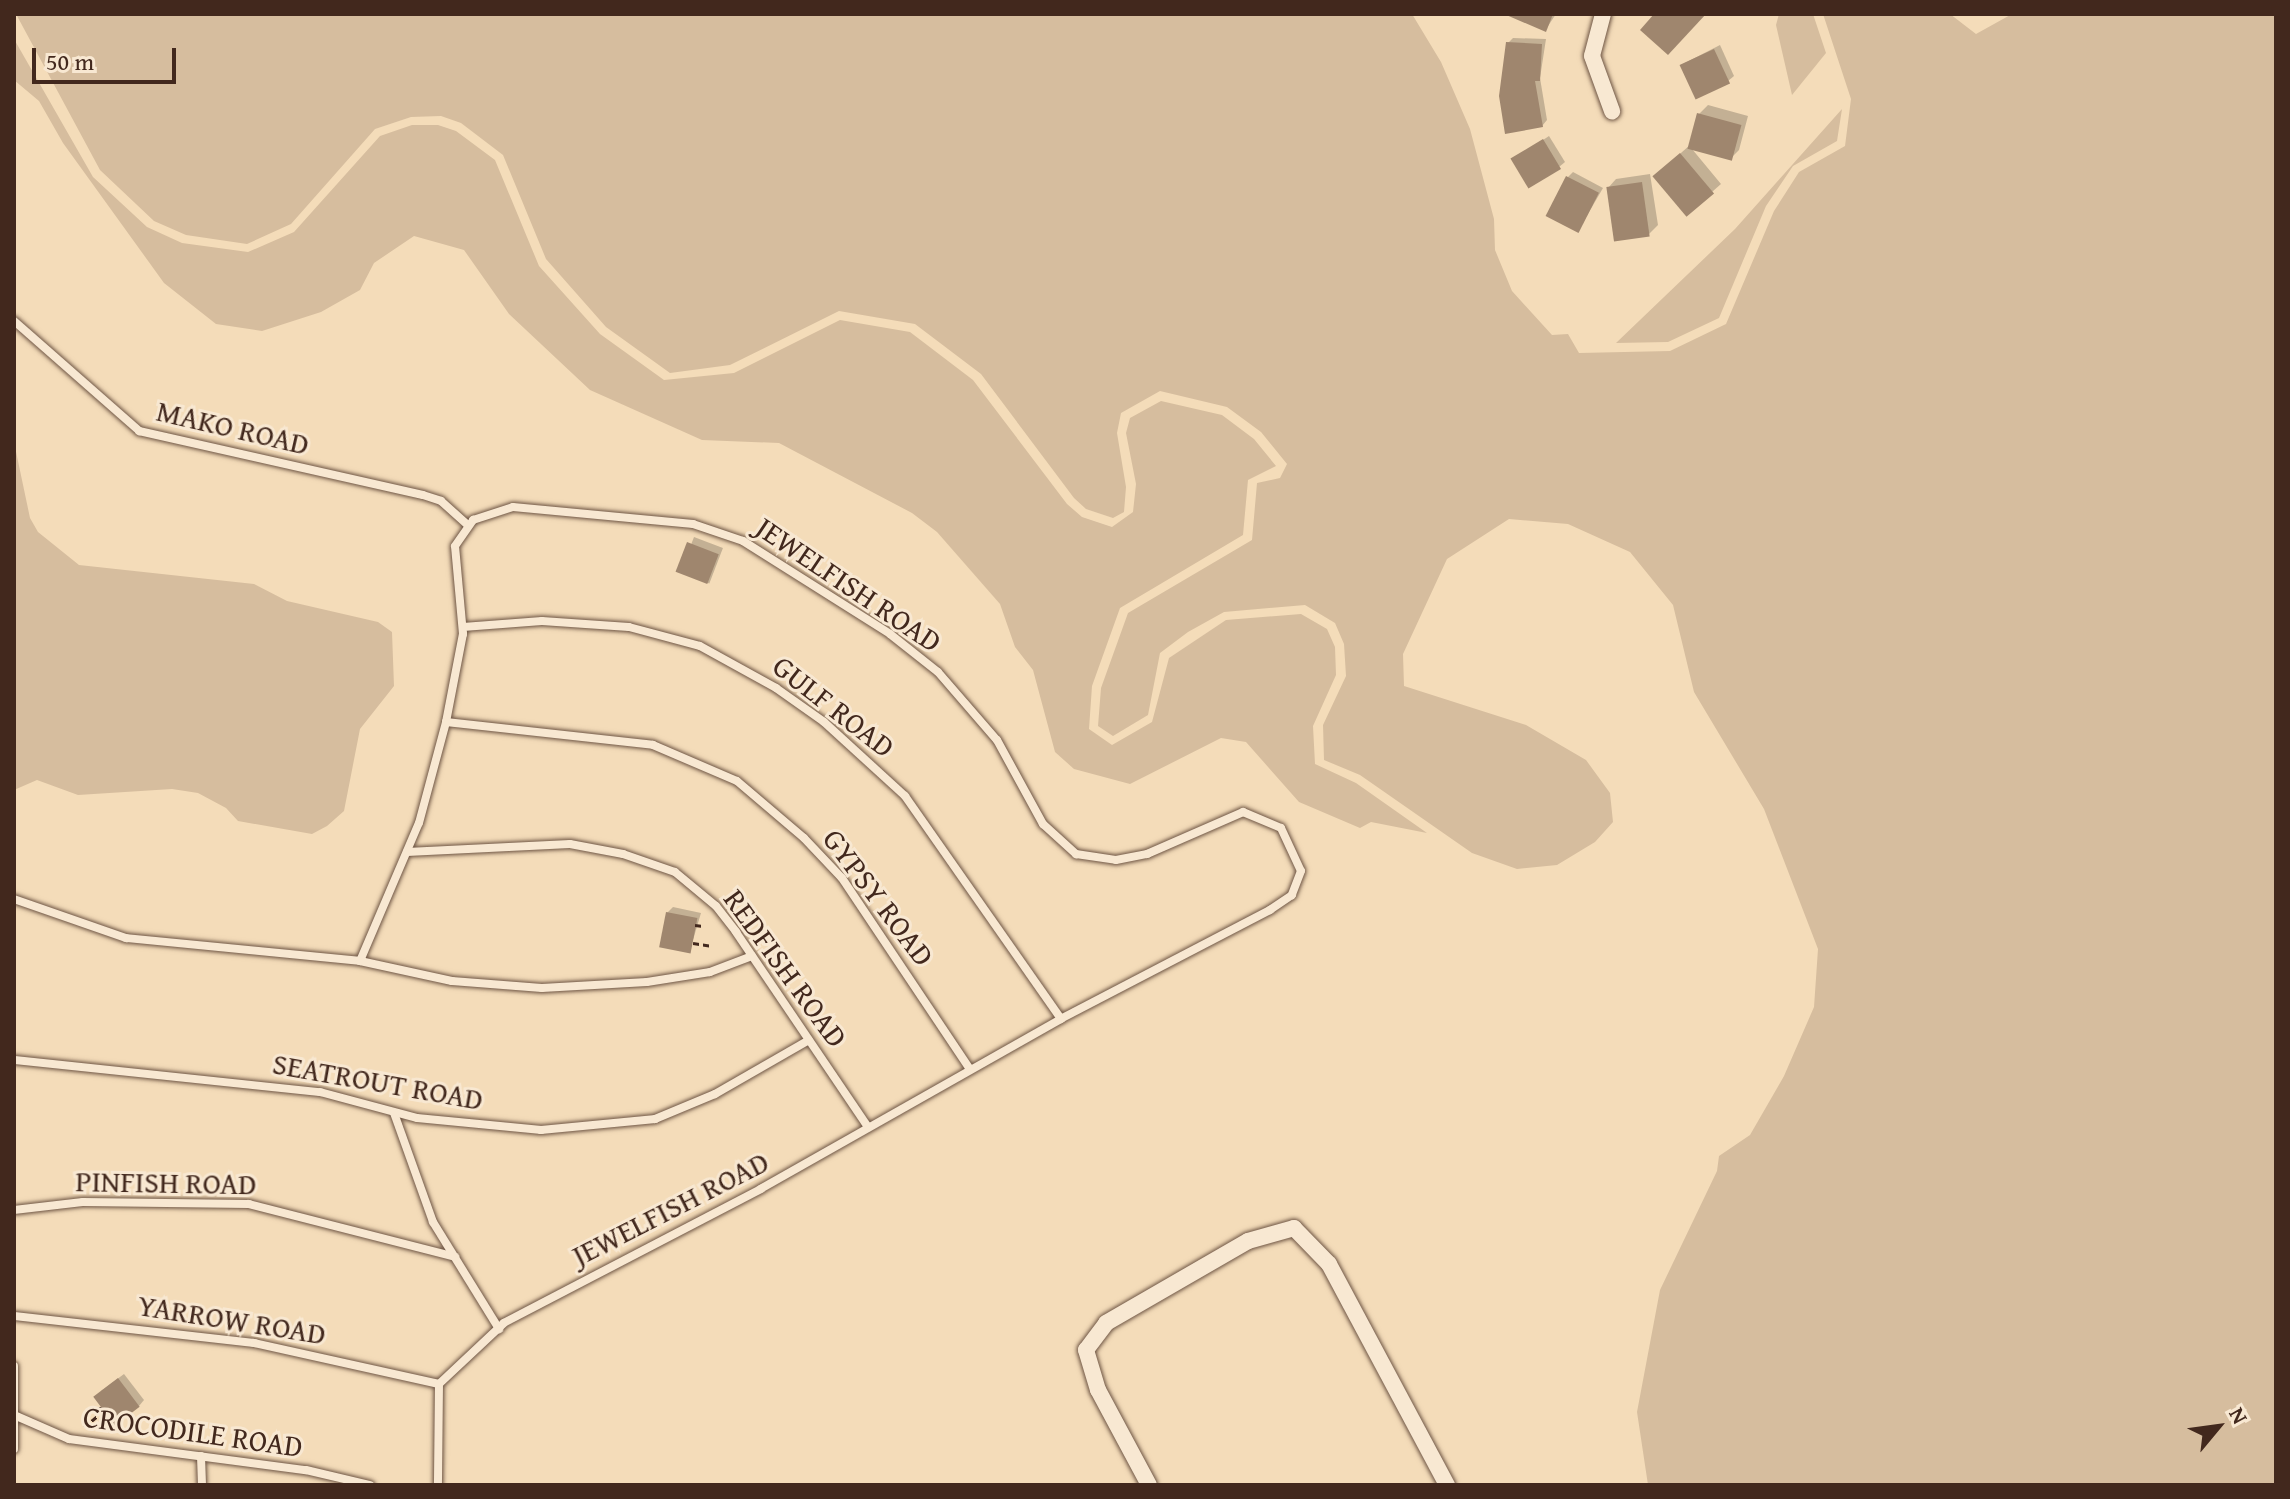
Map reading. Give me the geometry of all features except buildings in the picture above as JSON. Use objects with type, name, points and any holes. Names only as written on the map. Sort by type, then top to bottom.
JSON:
[{"type":"street","points":[[1603,14],[1592,56],[1612,111]]},
{"type":"street","points":[[1149,1485],[1098,1390],[1086,1350],[1106,1323],[1248,1241],[1294,1228],[1329,1264],[1447,1485]]},
{"type":"lane","name":"MAKO ROAD","points":[[14,321],[139,431],[423,495],[441,501],[468,525]]},
{"type":"lane","name":"JEWELFISH ROAD","points":[[439,1384],[520,1312],[761,1189],[970,1069],[1292,895],[1301,871],[1281,828],[1243,812],[1147,854],[1116,860],[1076,854],[1043,824],[997,740],[938,672],[890,634],[743,541],[693,524],[513,507],[490,510],[468,525]]},
{"type":"lane","points":[[360,961],[407,852],[446,722],[463,627],[455,546],[468,525]]},
{"type":"lane","name":"GULF ROAD","points":[[463,627],[542,621],[629,627],[700,646],[776,688],[824,722],[905,796],[1061,1019]]},
{"type":"lane","name":"GYPSY ROAD","points":[[446,722],[653,745],[737,781],[804,838],[842,878],[970,1069]]},
{"type":"lane","name":"REDFISH ROAD","points":[[407,852],[541,842],[623,854],[675,872],[695,886],[752,956],[868,1127]]},
{"type":"lane","points":[[14,899],[126,938],[360,961],[452,981],[542,988],[647,982],[710,972],[752,956]]},
{"type":"lane","name":"SEATROUT ROAD","points":[[14,1060],[306,1090],[352,1097],[394,1113],[541,1130],[655,1119],[715,1094],[809,1040]]},
{"type":"lane","points":[[394,1113],[433,1222],[499,1329]]},
{"type":"lane","name":"PINFISH ROAD","points":[[14,1210],[83,1202],[249,1204],[455,1257]]},
{"type":"lane","name":"YARROW ROAD","points":[[14,1316],[254,1343],[439,1384]]},
{"type":"lane","points":[[14,1366],[14,1449]]},
{"type":"lane","points":[[438,1485],[439,1384]]},
{"type":"lane","name":"CROCODILE ROAD","points":[[16,1416],[69,1439],[306,1470],[370,1485]]},
{"type":"lane","points":[[201,1456],[202,1485]]},
{"type":"path","points":[[695,925],[703,926]]},
{"type":"path","points":[[693,943],[711,946]]},
{"type":"path","points":[[100,1406],[100,1414],[107,1416]]},
{"type":"shaded area","points":[[16,14],[1412,14],[1441,62],[1470,129],[1494,219],[1495,250],[1512,291],[1552,335],[1568,334],[1579,353],[1670,351],[1726,324],[1774,211],[1799,172],[1845,146],[1851,99],[1823,14],[1950,14],[1976,34],[2012,14],[2276,14],[2276,1485],[1648,1485],[1637,1412],[1660,1290],[1717,1171],[1719,1156],[1750,1135],[1784,1076],[1814,1007],[1818,949],[1764,809],[1694,692],[1673,605],[1630,552],[1568,524],[1509,519],[1447,559],[1403,654],[1404,686],[1526,725],[1586,760],[1610,793],[1613,822],[1595,842],[1557,865],[1517,869],[1472,853],[1360,775],[1324,760],[1323,725],[1346,676],[1344,644],[1335,623],[1305,605],[1224,612],[1188,632],[1160,653],[1148,715],[1113,736],[1098,726],[1101,688],[1128,613],[1252,540],[1257,483],[1280,478],[1287,464],[1261,432],[1227,407],[1160,391],[1121,413],[1117,433],[1126,487],[1124,512],[1113,518],[1086,509],[1074,498],[981,374],[915,324],[839,311],[730,365],[670,373],[606,327],[546,259],[503,155],[461,123],[441,116],[411,117],[375,129],[291,224],[247,244],[186,235],[154,221],[100,170]]},
{"type":"shaded area","points":[[1779,14],[1813,14],[1826,53],[1792,95],[1776,25]]},
{"type":"shaded area","points":[[14,39],[93,177],[147,227],[182,243],[248,252],[294,232],[380,136],[412,125],[438,125],[456,131],[495,160],[539,266],[600,334],[664,380],[734,373],[840,320],[910,332],[973,380],[1067,504],[1082,517],[1112,527],[1133,512],[1136,484],[1126,433],[1130,418],[1161,401],[1222,415],[1254,439],[1276,466],[1248,480],[1243,535],[1120,608],[1092,686],[1089,729],[1112,745],[1152,722],[1169,658],[1226,620],[1301,614],[1327,629],[1335,647],[1336,675],[1313,726],[1315,764],[1356,783],[1427,833],[1371,822],[1360,828],[1299,802],[1246,742],[1221,738],[1130,784],[1074,769],[1055,752],[1033,670],[1015,647],[1000,604],[937,532],[912,513],[779,443],[702,440],[590,390],[509,314],[464,250],[414,236],[374,263],[360,290],[321,312],[262,331],[216,324],[164,283],[63,143],[39,101],[14,80]]},
{"type":"shaded area","points":[[1842,109],[1837,141],[1793,166],[1766,206],[1719,318],[1668,342],[1616,343],[1735,229]]},
{"type":"shaded area","points":[[14,442],[30,518],[38,532],[79,565],[254,584],[287,601],[378,622],[392,632],[394,686],[360,729],[344,811],[327,826],[312,834],[238,821],[226,808],[198,793],[172,789],[78,795],[37,780],[14,790]]}]
